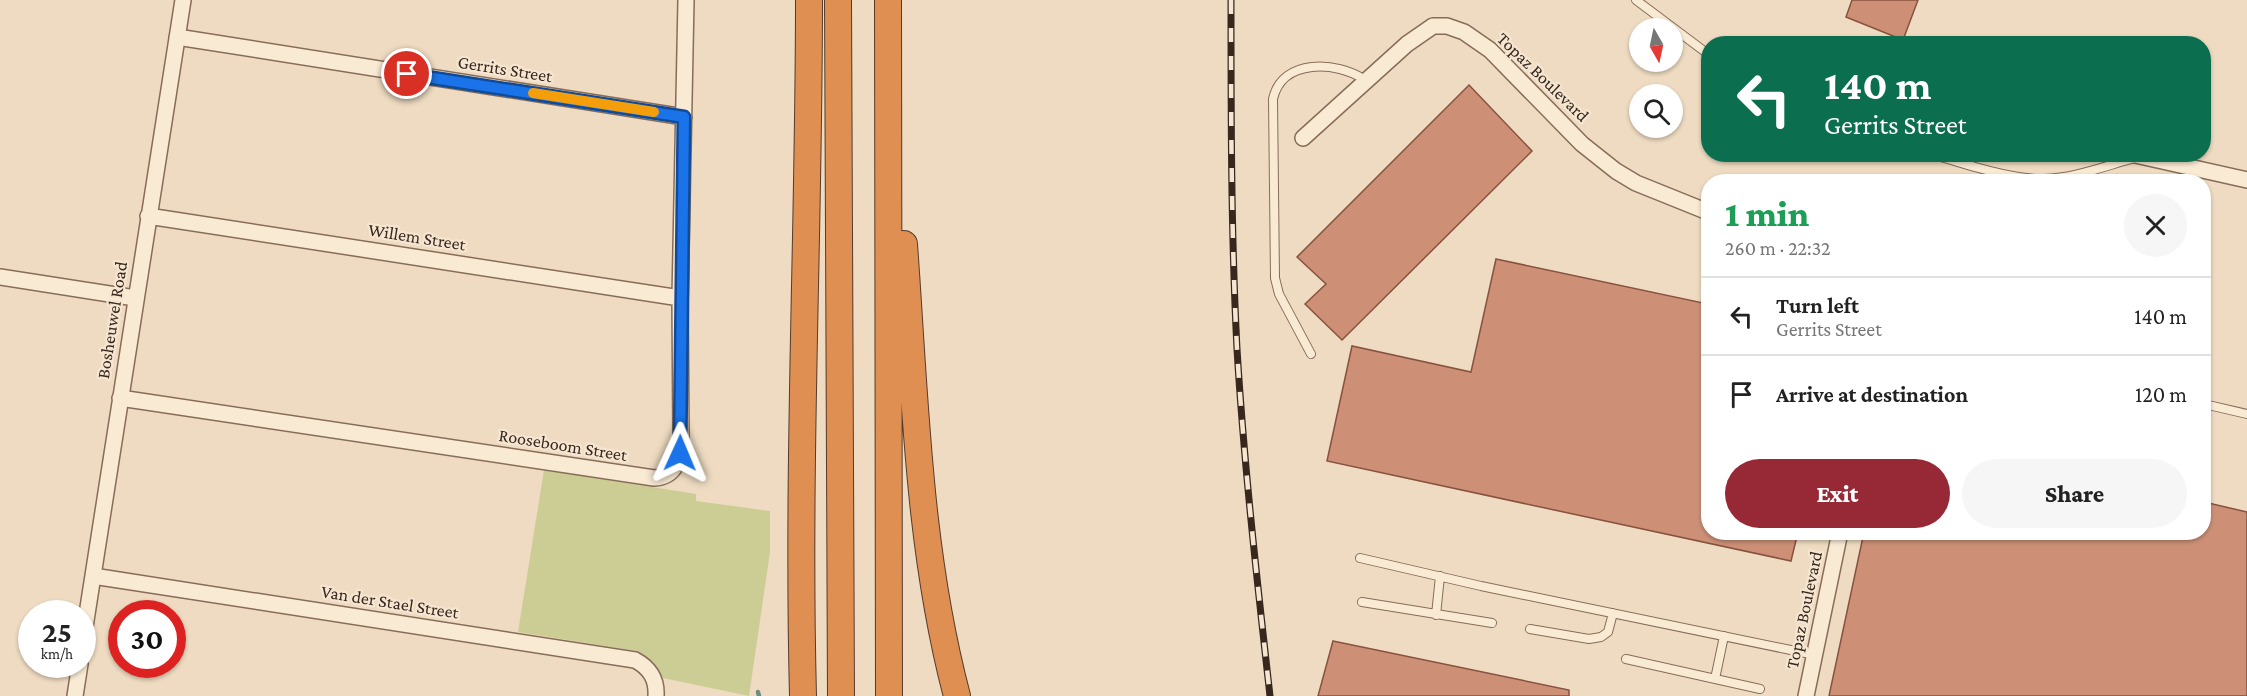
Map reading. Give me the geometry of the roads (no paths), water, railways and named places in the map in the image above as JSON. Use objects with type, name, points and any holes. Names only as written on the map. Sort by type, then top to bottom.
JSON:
[{"type":"highway","points":[[803,696],[800,584],[809,154],[809,0]]},
{"type":"highway","points":[[838,0],[841,696]]},
{"type":"highway","points":[[888,0],[889,696]]},
{"type":"highway","points":[[888,55],[923,503],[936,603],[957,696]]},
{"type":"highway","points":[[789,696],[800,584]]},
{"type":"street","name":"Bosheuwel Road","points":[[89,600],[183,0]]},
{"type":"street","name":"Rooseboom Street","points":[[120,398],[658,478],[668,474],[676,467],[680,453],[680,298],[686,0]]},
{"type":"street","name":"Topaz Boulevard","points":[[1304,138],[1407,44],[1433,26],[1447,26],[1464,32],[1490,50],[1582,144],[1616,171],[1644,186],[1701,209]]},
{"type":"street","name":"Gerrits Street","points":[[177,37],[684,117]]},
{"type":"street","points":[[2166,162],[2247,180]]},
{"type":"street","name":"Willem Street","points":[[148,216],[680,298]]},
{"type":"street","points":[[0,277],[135,298]]},
{"type":"street","name":"Topaz Boulevard","points":[[1806,696],[1838,540]]},
{"type":"street","name":"Van der Stael Street","points":[[93,576],[635,660],[644,664],[651,672],[656,686],[656,696]]},
{"type":"street","points":[[75,696],[78,678]]},
{"type":"lane","points":[[1636,0],[1701,49]]},
{"type":"lane","points":[[1311,354],[1279,294],[1275,278],[1273,99],[1280,81],[1300,69],[1339,68],[1365,80]]},
{"type":"lane","points":[[1962,162],[2010,174]]},
{"type":"lane","points":[[2073,174],[2114,162]]},
{"type":"lane","points":[[2211,406],[2247,414]]},
{"type":"lane","points":[[1360,558],[1815,655]]},
{"type":"lane","points":[[1436,615],[1440,576]]},
{"type":"lane","points":[[1362,602],[1492,623]]},
{"type":"lane","points":[[1530,629],[1595,639],[1608,632],[1613,613]]},
{"type":"lane","points":[[1715,679],[1724,636]]},
{"type":"lane","points":[[1626,659],[1760,689]]},
{"type":"waterway","points":[[758,692],[759,696]]},
{"type":"railway","points":[[1231,0],[1232,218],[1237,349],[1247,479],[1270,696]]}]
